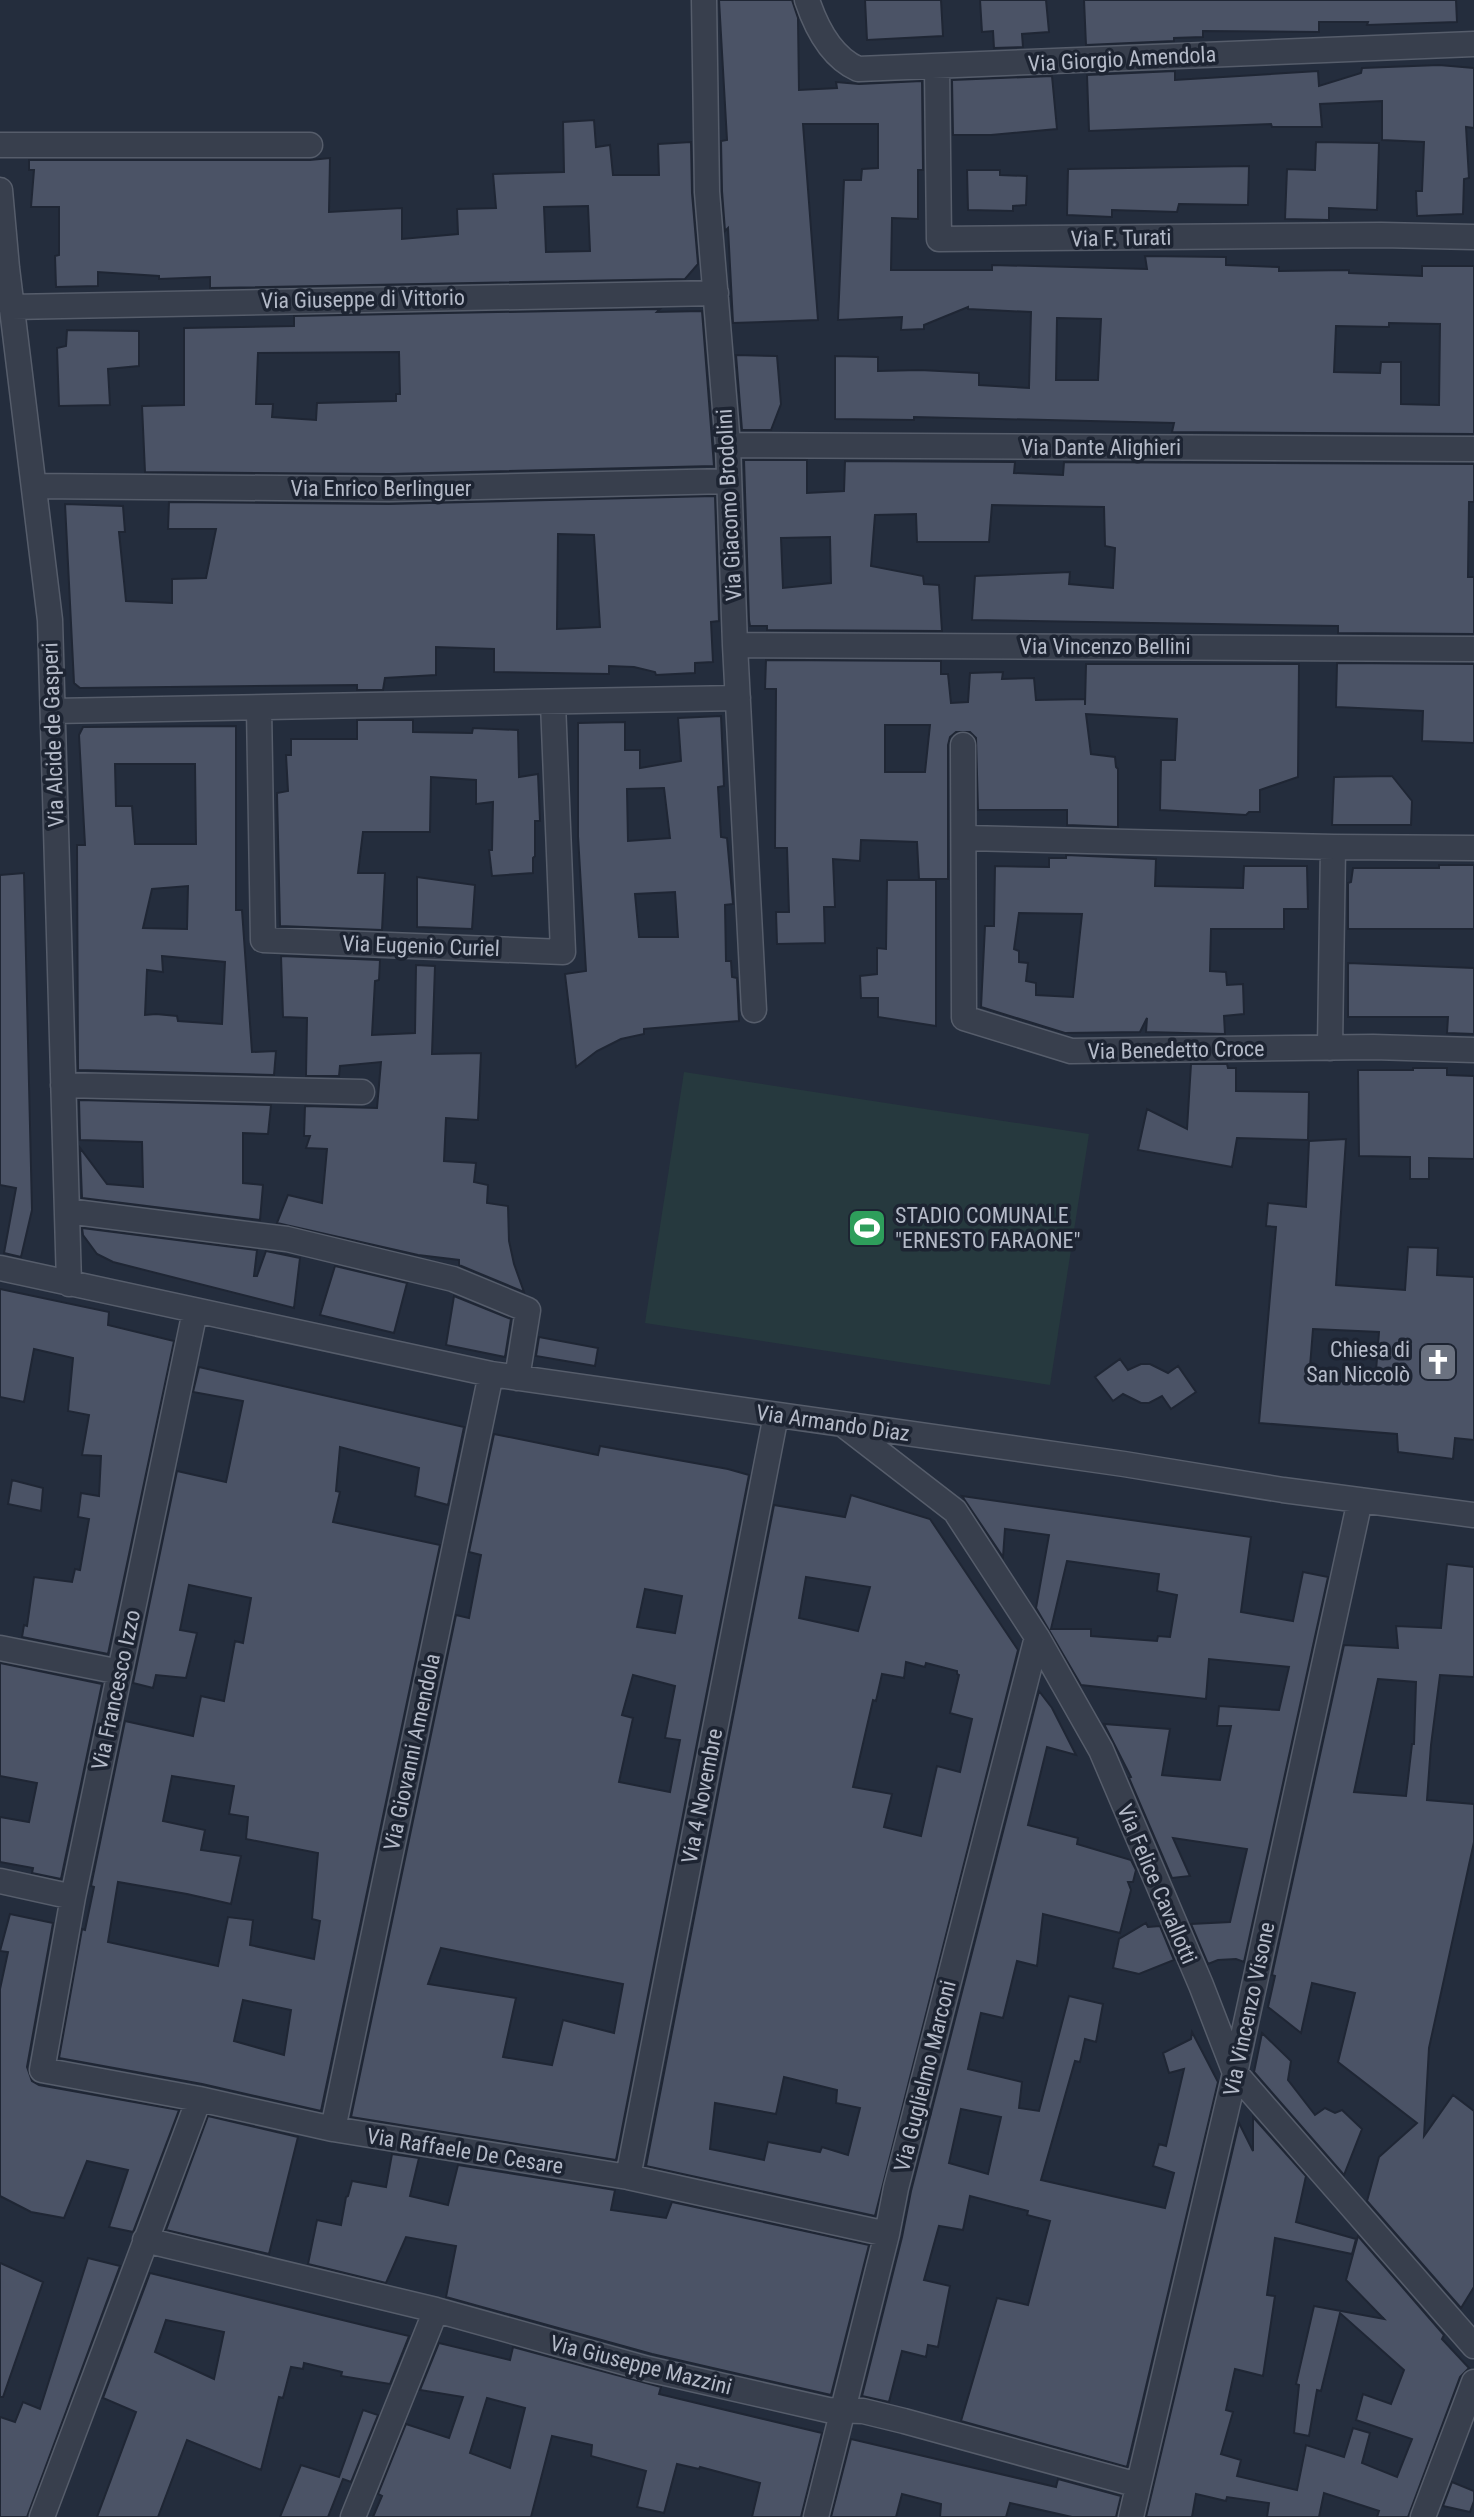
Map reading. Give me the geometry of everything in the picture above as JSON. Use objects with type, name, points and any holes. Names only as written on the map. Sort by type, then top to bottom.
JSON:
[{"type":"street","name":"Via Giacomo Brodolini","points":[[704,0],[707,192],[728,445],[754,1010]]},
{"type":"street","name":"Via Giorgio Amendola","points":[[807,0],[829,45],[848,65],[858,69],[1474,44]]},
{"type":"street","name":"Via F. Turati","points":[[937,67],[939,239],[1365,235],[1474,237]]},
{"type":"street","points":[[0,145],[310,145]]},
{"type":"street","name":"Via Alcide de Gasperi","points":[[0,190],[11,307],[50,620],[69,1284]]},
{"type":"street","name":"Via Giuseppe di Vittorio","points":[[11,307],[716,293]]},
{"type":"street","name":"Via Dante Alighieri","points":[[728,445],[1474,449]]},
{"type":"street","name":"Via Enrico Berlinguer","points":[[34,486],[389,489],[729,481]]},
{"type":"street","name":"Via Vincenzo Bellini","points":[[735,645],[1474,649]]},
{"type":"street","points":[[53,711],[738,698]]},
{"type":"street","name":"Via Eugenio Curiel","points":[[259,708],[263,940],[563,952],[553,703]]},
{"type":"street","name":"Via Benedetto Croce","points":[[963,745],[964,1018],[1071,1051],[1474,1050]]},
{"type":"street","points":[[965,838],[1474,848]]},
{"type":"street","points":[[1330,1048],[1333,847]]},
{"type":"street","points":[[63,1085],[362,1092]]},
{"type":"street","points":[[67,1211],[287,1239],[453,1279],[528,1310],[517,1378]]},
{"type":"street","name":"Via Armando Diaz","points":[[0,1268],[491,1374],[1474,1515]]},
{"type":"street","name":"Via Francesco Izzo","points":[[42,2070],[73,1897],[195,1311]]},
{"type":"street","name":"Via Giovanni Amendola","points":[[333,2129],[491,1374]]},
{"type":"street","name":"Via 4 Novembre","points":[[628,2177],[776,1415]]},
{"type":"street","name":"Via Felice Cavallotti","points":[[843,1424],[955,1511],[1037,1637],[1101,1750],[1235,2073],[1474,2346]]},
{"type":"street","name":"Via Vincenzo Visone","points":[[1131,2517],[1235,2073],[1360,1500]]},
{"type":"street","name":"Via Guglielmo Marconi","points":[[816,2517],[900,2172],[1037,1637]]},
{"type":"street","points":[[0,1648],[120,1672]]},
{"type":"street","points":[[0,1881],[73,1897]]},
{"type":"street","name":"Via Raffaele De Cesare","points":[[42,2070],[199,2099],[333,2129],[628,2177],[887,2234]]},
{"type":"street","points":[[42,2517],[199,2099]]},
{"type":"street","name":"Via Giuseppe Mazzini","points":[[145,2240],[436,2310],[648,2369],[843,2412],[863,2411],[1138,2485]]},
{"type":"street","points":[[353,2517],[436,2310]]},
{"type":"street","points":[[1423,2517],[1474,2382]]},
{"type":"green space","name":"STADIO COMUNALE \"ERNESTO FARAONE\"","points":[[684,1072],[1089,1134],[1050,1385],[645,1323]]},
{"type":"building","points":[[719,0],[792,0],[798,18],[799,90],[837,88],[836,82],[922,81],[923,170],[918,170],[918,219],[892,218],[891,270],[992,270],[992,265],[1147,269],[1145,256],[1226,257],[1226,265],[1279,267],[1279,271],[1349,270],[1349,273],[1422,276],[1422,266],[1474,266],[1474,434],[1172,432],[1174,423],[914,417],[914,420],[835,419],[835,356],[878,357],[878,371],[979,373],[979,385],[1029,388],[1031,312],[968,307],[924,325],[924,329],[901,330],[902,317],[838,320],[844,180],[861,180],[862,169],[878,168],[878,124],[803,124],[818,320],[733,323],[728,228],[725,231],[722,191],[721,141],[727,140]],"holes":[[[1057,318],[1101,319],[1098,380],[1056,380]],[[1389,323],[1440,324],[1439,405],[1401,404],[1401,362],[1381,362],[1380,373],[1334,372],[1336,326],[1389,327]]]},
{"type":"building","points":[[865,0],[941,0],[943,36],[867,40]]},
{"type":"building","points":[[980,0],[1046,0],[1049,32],[1022,34],[1023,47],[994,48],[993,31],[982,32]]},
{"type":"building","points":[[1084,0],[1456,0],[1457,22],[1367,25],[1368,22],[1319,22],[1319,32],[1203,31],[1203,37],[1174,38],[1174,41],[1086,45]]},
{"type":"building","points":[[1439,65],[1474,68],[1474,128],[1466,127],[1469,178],[1464,179],[1463,214],[1417,216],[1416,191],[1422,191],[1424,142],[1382,140],[1382,101],[1320,104],[1322,127],[1272,127],[1271,124],[1089,131],[1087,75],[1175,71],[1175,80],[1318,71],[1319,86],[1361,73],[1362,68]]},
{"type":"building","points":[[1052,76],[1057,129],[953,135],[952,80]]},
{"type":"building","points":[[594,120],[596,147],[610,145],[613,175],[659,175],[658,144],[691,142],[698,264],[685,279],[210,288],[210,277],[159,279],[159,276],[98,272],[98,286],[56,287],[59,207],[31,207],[34,170],[29,170],[29,160],[330,158],[329,212],[402,208],[402,239],[458,234],[457,209],[496,208],[493,174],[564,172],[563,122]],"holes":[[[588,206],[590,251],[546,252],[544,207]]]},
{"type":"building","points":[[1316,142],[1379,143],[1377,210],[1329,208],[1329,220],[1285,219],[1287,169],[1315,170]]},
{"type":"building","points":[[1249,166],[1248,205],[1179,204],[1177,212],[1112,210],[1112,217],[1067,215],[1068,169]]},
{"type":"building","points":[[967,170],[1000,170],[1000,175],[1027,176],[1026,205],[1013,206],[1013,211],[968,210]]},
{"type":"building","points":[[660,309],[657,312],[702,311],[714,466],[389,474],[145,472],[142,406],[184,405],[184,328],[294,326],[294,316]],"holes":[[[399,352],[400,394],[396,394],[396,401],[317,403],[316,420],[272,417],[273,404],[256,404],[258,353]]]},
{"type":"building","points":[[67,330],[139,331],[139,366],[108,369],[110,405],[59,406],[57,348],[66,346]]},
{"type":"building","points":[[736,355],[777,356],[781,404],[771,430],[742,430]]},
{"type":"building","points":[[744,460],[807,460],[807,493],[844,491],[845,461],[1015,462],[1014,473],[1063,475],[1064,462],[1474,464],[1474,502],[1469,502],[1468,577],[1474,577],[1474,634],[1338,633],[1338,626],[972,620],[975,576],[1070,572],[1069,584],[1113,588],[1115,548],[1105,546],[1104,507],[992,505],[989,542],[917,542],[916,514],[875,515],[871,566],[923,576],[924,584],[939,585],[942,631],[767,630],[767,626],[750,626]],"holes":[[[830,537],[831,583],[783,588],[781,538]]]},
{"type":"building","points":[[715,496],[719,621],[711,622],[713,662],[695,663],[695,673],[656,675],[655,672],[634,667],[609,666],[609,674],[494,672],[494,649],[436,647],[436,675],[385,678],[383,690],[357,690],[357,685],[80,688],[74,683],[65,504],[123,506],[125,532],[119,532],[126,601],[172,603],[172,579],[206,578],[216,529],[168,529],[169,502],[389,504]],"holes":[[[558,534],[594,535],[600,627],[557,629]]]},
{"type":"building","points":[[766,660],[941,661],[941,674],[948,674],[951,703],[968,702],[970,673],[1003,672],[1002,679],[1034,678],[1036,700],[1085,699],[1085,705],[1086,664],[1299,664],[1298,777],[1260,790],[1260,812],[1246,815],[1160,810],[1161,760],[1175,760],[1177,719],[1086,714],[1091,754],[1115,757],[1118,769],[1118,827],[1067,825],[1067,810],[978,810],[976,738],[970,732],[956,732],[950,737],[948,745],[948,879],[919,879],[917,842],[861,840],[860,861],[833,859],[835,907],[824,907],[825,943],[777,944],[776,912],[789,912],[787,848],[775,848],[776,689],[765,689]],"holes":[[[885,725],[930,725],[925,772],[885,772]]]},
{"type":"building","points":[[1337,663],[1474,664],[1474,743],[1422,741],[1423,711],[1336,707]]},
{"type":"building","points":[[721,716],[724,786],[718,787],[721,837],[727,838],[733,904],[725,905],[726,961],[731,961],[732,977],[737,978],[739,1021],[644,1029],[644,1034],[621,1039],[597,1051],[576,1067],[565,974],[586,971],[578,836],[578,723],[625,722],[625,750],[640,750],[640,768],[681,761],[678,718]],"holes":[[[664,788],[670,838],[628,841],[627,789]],[[675,892],[678,937],[639,937],[635,894]]]},
{"type":"building","points":[[357,720],[413,720],[413,732],[472,733],[473,728],[518,730],[519,777],[538,774],[540,821],[535,821],[533,873],[492,876],[489,850],[492,850],[493,802],[476,804],[476,780],[431,777],[430,832],[363,832],[358,873],[385,873],[382,930],[280,926],[277,793],[288,791],[286,755],[291,755],[291,739],[357,739]]},
{"type":"building","points":[[236,726],[236,910],[242,910],[252,1052],[276,1051],[274,1075],[78,1070],[77,845],[85,845],[79,735],[83,727]],"holes":[[[115,764],[195,764],[196,844],[135,844],[132,806],[116,806]],[[188,886],[187,929],[143,928],[152,889]],[[162,956],[225,962],[222,1024],[178,1021],[177,1016],[145,1015],[147,970],[163,972]]]},
{"type":"building","points":[[1392,776],[1412,801],[1411,825],[1332,825],[1334,777]]},
{"type":"building","points":[[1066,855],[1156,859],[1155,886],[1243,888],[1244,866],[1307,866],[1308,909],[1284,909],[1284,929],[1211,929],[1210,971],[1226,972],[1227,985],[1243,984],[1244,1014],[1224,1016],[1225,1034],[1146,1032],[1147,1018],[1140,1032],[1065,1033],[981,1007],[985,926],[994,926],[995,866],[1049,867],[1049,858],[1066,858]],"holes":[[[1019,913],[1082,914],[1073,997],[1036,995],[1036,983],[1026,981],[1028,963],[1019,962],[1019,951],[1014,949]]]},
{"type":"building","points":[[1439,865],[1474,865],[1474,929],[1348,929],[1348,883],[1351,882],[1353,868],[1439,868]]},
{"type":"building","points":[[24,873],[32,1210],[21,1257],[4,1253],[16,1188],[0,1185],[0,875]]},
{"type":"building","points":[[417,877],[475,885],[472,929],[417,927]]},
{"type":"building","points":[[887,880],[936,880],[936,1026],[878,1017],[878,998],[861,998],[860,976],[877,974],[877,948],[886,949]]},
{"type":"building","points":[[281,956],[380,960],[379,980],[375,981],[372,1035],[415,1033],[416,965],[435,966],[432,1054],[481,1053],[478,1120],[446,1118],[444,1161],[476,1163],[474,1182],[488,1185],[487,1203],[508,1206],[509,1241],[524,1292],[459,1265],[459,1260],[418,1255],[277,1223],[288,1195],[322,1203],[327,1149],[306,1148],[310,1136],[304,1136],[305,1106],[377,1108],[381,1062],[340,1066],[339,1076],[306,1076],[307,1018],[283,1017]]},
{"type":"building","points":[[1348,963],[1474,968],[1474,1034],[1447,1033],[1448,1017],[1348,1017]]},
{"type":"building","points":[[1191,1064],[1227,1064],[1228,1068],[1236,1068],[1236,1091],[1309,1092],[1308,1140],[1237,1138],[1232,1167],[1138,1150],[1147,1109],[1187,1129]]},
{"type":"building","points":[[1447,1068],[1447,1075],[1474,1076],[1474,1159],[1429,1158],[1429,1179],[1410,1179],[1410,1157],[1359,1156],[1358,1070]]},
{"type":"building","points":[[79,1100],[271,1105],[268,1134],[243,1133],[243,1183],[263,1185],[260,1220],[82,1198],[80,1148],[107,1184],[143,1187],[142,1142],[80,1140]]},
{"type":"building","points":[[1346,1139],[1336,1285],[1405,1290],[1408,1247],[1438,1248],[1437,1275],[1474,1277],[1474,1440],[1455,1438],[1453,1459],[1398,1452],[1397,1434],[1259,1423],[1276,1227],[1266,1226],[1268,1203],[1306,1207],[1309,1141]],"holes":[[[1313,1329],[1379,1332],[1375,1384],[1309,1379]]]},
{"type":"building","points":[[82,1228],[257,1250],[254,1276],[257,1276],[266,1251],[300,1258],[294,1308],[113,1262],[97,1254],[83,1235]]},
{"type":"building","points":[[335,1266],[407,1283],[394,1333],[320,1315]]},
{"type":"building","points":[[0,1289],[109,1312],[108,1325],[174,1341],[108,1654],[22,1637],[24,1625],[27,1626],[34,1577],[72,1582],[75,1569],[80,1570],[89,1519],[78,1517],[81,1493],[99,1496],[101,1456],[82,1455],[89,1415],[68,1411],[73,1358],[34,1349],[24,1402],[0,1397]]},
{"type":"building","points":[[454,1296],[511,1319],[505,1357],[446,1345]]},
{"type":"building","points":[[539,1337],[598,1348],[595,1366],[536,1356]]},
{"type":"building","points":[[1120,1359],[1128,1370],[1150,1364],[1168,1373],[1178,1366],[1196,1392],[1171,1409],[1162,1396],[1149,1403],[1141,1403],[1123,1394],[1113,1401],[1095,1377]]},
{"type":"building","points":[[199,1367],[464,1427],[448,1505],[415,1496],[419,1468],[340,1447],[336,1491],[340,1492],[333,1522],[440,1545],[321,2111],[202,2084],[59,2058],[125,1721],[193,1736],[201,1696],[224,1701],[235,1641],[243,1643],[251,1598],[189,1585],[180,1630],[197,1633],[186,1678],[156,1675],[153,1688],[133,1683],[177,1471],[226,1482],[243,1401],[193,1392]],"holes":[[[172,1776],[234,1786],[229,1814],[248,1817],[246,1839],[318,1853],[312,1919],[320,1921],[314,1959],[250,1945],[253,1920],[228,1917],[218,1966],[108,1942],[118,1882],[231,1904],[241,1856],[201,1850],[205,1830],[163,1821]],[[243,2000],[291,2010],[284,2055],[234,2041]]]},
{"type":"building","points":[[494,1434],[598,1455],[600,1446],[749,1475],[616,2160],[351,2117],[456,1615],[469,1618],[481,1555],[469,1552]],"holes":[[[645,1589],[682,1596],[675,1633],[637,1627]],[[633,1675],[675,1686],[665,1738],[680,1740],[670,1792],[619,1782],[633,1718],[622,1715]],[[441,1948],[623,1984],[614,2033],[563,2020],[552,2065],[503,2057],[516,1998],[428,1984]]]},
{"type":"building","points":[[12,1480],[43,1488],[41,1511],[8,1504]]},
{"type":"building","points":[[851,1495],[930,1519],[1018,1650],[875,2216],[646,2166],[774,1505],[845,1517]],"holes":[[[806,1577],[870,1587],[858,1631],[799,1618]],[[906,1662],[925,1667],[926,1663],[957,1671],[959,1675],[950,1713],[972,1719],[960,1772],[937,1766],[921,1836],[884,1827],[892,1794],[853,1787],[882,1674],[904,1678]],[[784,2077],[837,2090],[836,2103],[860,2108],[848,2155],[822,2147],[820,2152],[768,2142],[764,2160],[710,2149],[715,2103],[776,2114]]]},
{"type":"building","points":[[962,1496],[1251,1537],[1241,1612],[1293,1621],[1303,1572],[1328,1577],[1244,1962],[1218,1960],[1208,1964],[1191,1924],[1230,1922],[1247,1849],[1173,1838],[1190,1876],[1172,1878],[1131,1777],[1104,1724],[1170,1729],[1162,1775],[1220,1780],[1231,1726],[1217,1726],[1219,1706],[1279,1710],[1289,1667],[1209,1659],[1206,1699],[1081,1685],[1036,1608],[1049,1535],[1005,1529],[1003,1557]],"holes":[[[1067,1561],[1159,1574],[1157,1591],[1177,1595],[1170,1637],[1158,1636],[1157,1641],[1091,1636],[1091,1629],[1051,1629]]]},
{"type":"building","points":[[1447,1564],[1474,1567],[1474,1677],[1440,1675],[1427,1800],[1474,1804],[1474,1842],[1429,2048],[1424,2136],[1453,2095],[1474,2111],[1474,2287],[1461,2308],[1367,2201],[1379,2157],[1417,2123],[1338,2062],[1355,1993],[1312,1983],[1301,2033],[1268,2007],[1275,1976],[1272,1975],[1344,1645],[1398,1648],[1396,1626],[1441,1628]],"holes":[[[1378,1679],[1416,1682],[1414,1744],[1406,1796],[1354,1792]]]},
{"type":"building","points":[[0,1663],[102,1684],[61,1879],[32,1873],[33,1868],[0,1862],[0,1817],[29,1822],[37,1783],[0,1776]]},
{"type":"building","points":[[1039,1691],[1052,1708],[1076,1755],[1047,1747],[1028,1825],[1078,1838],[1077,1844],[1131,1860],[1136,1870],[1133,1882],[1128,1882],[1131,1890],[1120,1933],[1043,1914],[1037,1966],[1017,1961],[1003,2018],[981,2013],[968,2069],[1022,2082],[1019,2108],[1039,2111],[1069,1996],[1103,2004],[1096,2042],[1085,2039],[1080,2062],[1075,2061],[1041,2180],[1165,2208],[1174,2173],[1153,2166],[1159,2144],[1166,2146],[1184,2069],[1169,2073],[1163,2053],[1191,2039],[1192,2032],[1218,2082],[1127,2467],[961,2421],[997,2298],[1028,2305],[1050,2221],[1027,2215],[1028,2211],[970,2196],[963,2230],[939,2226],[924,2280],[950,2286],[938,2347],[928,2345],[926,2357],[902,2351],[889,2402],[862,2396]],"holes":[[[961,2109],[1001,2117],[988,2174],[949,2163]]]},
{"type":"building","points":[[10,1914],[53,1923],[27,2067],[32,2081],[39,2085],[179,2110],[133,2232],[109,2227],[128,2170],[87,2161],[64,2218],[31,2212],[0,2196],[0,1989],[8,1952],[0,1951]]},
{"type":"building","points":[[1146,1923],[1148,1927],[1160,1926],[1174,1960],[1139,1974],[1113,1968],[1119,1939]]},
{"type":"building","points":[[1262,2033],[1291,2061],[1288,2080],[1315,2115],[1325,2108],[1335,2113],[1342,2110],[1362,2129],[1344,2175],[1254,2072]]},
{"type":"building","points":[[208,2116],[298,2137],[269,2254],[166,2230]]},
{"type":"building","points":[[1253,2117],[1306,2176],[1296,2222],[1356,2239],[1352,2254],[1275,2238],[1267,2295],[1275,2296],[1263,2376],[1235,2369],[1226,2410],[1233,2412],[1221,2454],[1241,2460],[1237,2476],[1297,2490],[1306,2445],[1344,2457],[1353,2428],[1370,2433],[1362,2463],[1397,2477],[1412,2439],[1356,2420],[1363,2394],[1391,2404],[1404,2370],[1340,2313],[1321,2391],[1317,2390],[1309,2436],[1294,2433],[1299,2385],[1296,2384],[1314,2306],[1384,2319],[1346,2280],[1358,2236],[1469,2368],[1460,2377],[1408,2517],[1377,2517],[1379,2511],[1324,2493],[1319,2517],[1267,2517],[1269,2503],[1227,2497],[1226,2501],[1196,2494],[1192,2517],[1146,2517],[1239,2123],[1253,2151]]},
{"type":"building","points":[[392,2154],[419,2158],[410,2196],[448,2205],[458,2165],[615,2190],[611,2210],[666,2218],[672,2202],[869,2245],[831,2395],[652,2354],[446,2297],[456,2246],[406,2237],[386,2283],[308,2264],[317,2220],[341,2225],[352,2181],[386,2187]]},
{"type":"building","points":[[88,2258],[120,2266],[27,2517],[0,2517],[0,2417],[15,2422],[23,2402],[40,2409]]},
{"type":"building","points":[[0,2263],[43,2282],[3,2397],[0,2397]]},
{"type":"building","points":[[150,2273],[409,2336],[390,2384],[341,2376],[342,2372],[304,2363],[303,2369],[291,2367],[283,2398],[279,2397],[261,2470],[187,2440],[158,2517],[97,2517],[136,2412],[103,2398]],"holes":[[[166,2320],[224,2332],[214,2379],[155,2352]]]},
{"type":"building","points":[[439,2343],[510,2360],[513,2347],[661,2387],[659,2394],[822,2433],[801,2517],[752,2517],[760,2483],[677,2464],[664,2513],[637,2507],[646,2471],[591,2456],[592,2445],[552,2436],[531,2517],[373,2517],[382,2496],[378,2494],[406,2424],[449,2438],[463,2397],[420,2390]],"holes":[[[487,2398],[525,2408],[510,2468],[470,2453]]]},
{"type":"building","points":[[363,2410],[378,2415],[351,2482],[343,2479],[328,2517],[280,2517],[301,2465],[339,2477]]},
{"type":"building","points":[[851,2439],[1056,2487],[1058,2479],[1121,2496],[1116,2517],[1072,2517],[1010,2503],[1006,2517],[940,2517],[941,2504],[902,2494],[896,2517],[831,2517]]},
{"type":"building","points":[[1452,2482],[1474,2491],[1470,2512],[1443,2506]]},
{"type":"place","name":"STADIO COMUNALE \"ERNESTO FARAONE\"","points":[[867,1228]]},
{"type":"place","name":"Chiesa di San Niccolò","points":[[1438,1362]]}]
